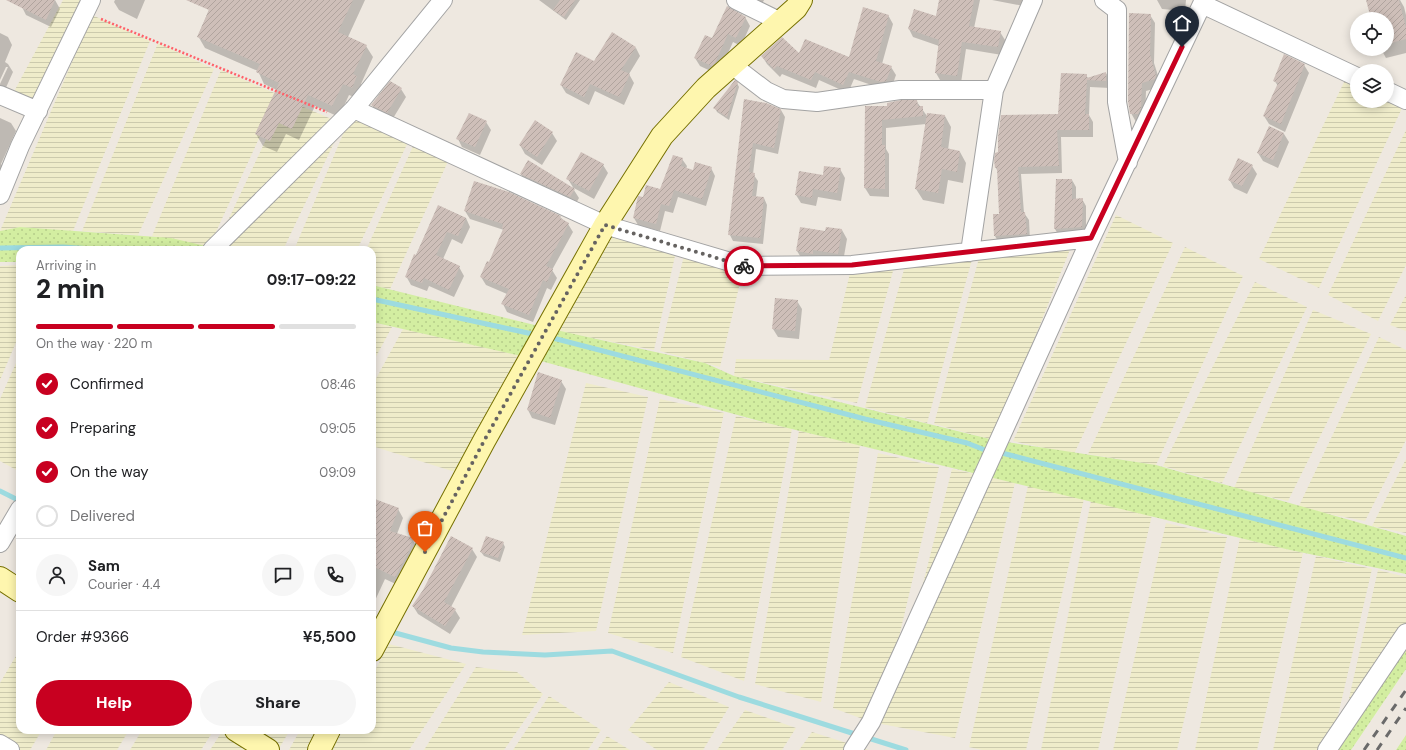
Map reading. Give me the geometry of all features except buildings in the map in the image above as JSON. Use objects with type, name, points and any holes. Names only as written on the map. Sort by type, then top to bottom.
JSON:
[{"type":"street","points":[[216,246],[349,114],[443,0]]},
{"type":"street","points":[[736,0],[781,22]]},
{"type":"street","points":[[376,643],[484,441],[605,225],[662,136],[706,88],[781,22],[796,8],[801,0]]},
{"type":"street","points":[[970,252],[994,90],[1033,0]]},
{"type":"street","points":[[1104,0],[1117,10],[1117,102],[1128,162]]},
{"type":"street","points":[[853,750],[871,722],[1091,238],[1203,2],[1350,74]]},
{"type":"street","points":[[0,195],[20,146],[88,6]]},
{"type":"street","points":[[732,65],[766,91],[777,96],[817,102],[900,90],[994,90]]},
{"type":"street","points":[[1394,94],[1406,100]]},
{"type":"street","points":[[0,95],[38,110]]},
{"type":"street","points":[[349,114],[605,225],[744,266],[852,265],[1091,238]]},
{"type":"street","points":[[0,542],[16,516]]},
{"type":"street","points":[[0,578],[16,588]]},
{"type":"street","points":[[1327,750],[1406,632]]},
{"type":"street","points":[[242,734],[268,750]]},
{"type":"street","points":[[319,750],[327,734]]},
{"type":"street","points":[[0,744],[10,750]]},
{"type":"path","points":[[88,6],[349,114]]},
{"type":"shaded area","points":[[63,0],[92,0],[40,106],[10,99]]},
{"type":"shaded area","points":[[92,15],[150,41],[73,231],[20,227],[0,231]]},
{"type":"shaded area","points":[[158,43],[214,69],[138,235],[82,231]]},
{"type":"shaded area","points":[[221,70],[279,95],[209,246],[152,236]]},
{"type":"shaded area","points":[[1346,78],[1350,80],[1350,108],[1394,108],[1394,102],[1403,106],[1319,288],[1259,259]]},
{"type":"shaded area","points":[[285,99],[343,124],[285,246],[216,246]]},
{"type":"shaded area","points":[[352,113],[410,138],[359,246],[296,246]]},
{"type":"shaded area","points":[[1406,130],[1406,265],[1378,321],[1328,295]]},
{"type":"shaded area","points":[[415,142],[450,157],[390,289],[376,286],[376,246],[368,246]]},
{"type":"shaded area","points":[[1116,215],[1173,243],[1074,454],[1013,441]]},
{"type":"shaded area","points":[[611,226],[677,247],[654,350],[553,330]]},
{"type":"shaded area","points":[[1071,247],[994,440],[934,424],[979,258]]},
{"type":"shaded area","points":[[1185,247],[1243,276],[1156,465],[1088,454]]},
{"type":"shaded area","points":[[686,248],[744,266],[720,367],[660,351]]},
{"type":"shaded area","points":[[973,256],[927,423],[865,407],[907,259]]},
{"type":"shaded area","points":[[896,260],[857,403],[734,376],[736,359],[829,360],[852,265]]},
{"type":"shaded area","points":[[16,265],[16,342],[0,380],[0,266]]},
{"type":"shaded area","points":[[1255,282],[1307,307],[1222,483],[1163,466]]},
{"type":"shaded area","points":[[1406,295],[1406,331],[1390,325]]},
{"type":"shaded area","points":[[1313,310],[1371,334],[1288,501],[1234,488]]},
{"type":"shaded area","points":[[376,323],[392,327],[376,357]]},
{"type":"shaded area","points":[[403,329],[518,355],[455,472],[376,447],[376,379]]},
{"type":"shaded area","points":[[1379,337],[1406,350],[1406,440],[1365,521],[1298,508]]},
{"type":"shaded area","points":[[16,363],[16,470],[0,461],[0,399]]},
{"type":"shaded area","points":[[586,383],[648,397],[596,631],[522,635]]},
{"type":"shaded area","points":[[660,399],[724,413],[673,653],[608,633]]},
{"type":"shaded area","points":[[736,416],[792,429],[744,681],[681,657]]},
{"type":"shaded area","points":[[799,431],[860,445],[821,702],[755,684]]},
{"type":"shaded area","points":[[878,453],[939,467],[888,684],[909,639],[952,469],[1015,483],[955,738],[871,722],[833,708]]},
{"type":"shaded area","points":[[1406,459],[1406,533],[1372,526]]},
{"type":"shaded area","points":[[1028,486],[1084,499],[1026,750],[982,750],[969,747]]},
{"type":"shaded area","points":[[1091,501],[1152,515],[1098,750],[1041,750]]},
{"type":"shaded area","points":[[1166,523],[1227,537],[1177,750],[1113,750]]},
{"type":"shaded area","points":[[1240,538],[1303,553],[1257,750],[1195,750]]},
{"type":"shaded area","points":[[1316,556],[1372,569],[1333,737],[1325,750],[1273,750]]},
{"type":"shaded area","points":[[1378,570],[1406,577],[1406,633],[1340,738]]},
{"type":"shaded area","points":[[389,644],[466,664],[409,750],[332,750],[341,734],[376,734],[376,668]]},
{"type":"shaded area","points":[[16,656],[16,734],[40,734],[30,750],[8,750],[0,745],[0,683]]},
{"type":"shaded area","points":[[476,667],[517,672],[543,694],[504,750],[424,750]]},
{"type":"shaded area","points":[[669,682],[729,707],[703,750],[657,750],[628,730]]},
{"type":"shaded area","points":[[549,696],[601,730],[588,750],[513,750]]},
{"type":"shaded area","points":[[745,710],[796,728],[782,750],[717,750]]},
{"type":"shaded area","points":[[812,732],[869,750],[799,750]]},
{"type":"shaded area","points":[[55,734],[127,734],[117,750],[46,750]]},
{"type":"shaded area","points":[[140,734],[211,734],[201,750],[130,750]]},
{"type":"shaded area","points":[[220,734],[288,734],[278,750],[210,750]]},
{"type":"shaded area","points":[[298,734],[329,734],[320,750],[289,750]]},
{"type":"shaded area","points":[[607,736],[630,750],[597,750]]},
{"type":"green space","points":[[20,227],[171,238],[206,246],[16,246],[16,262],[0,262],[0,231]]},
{"type":"green space","points":[[376,286],[547,328],[705,363],[734,376],[994,440],[1156,465],[1406,536],[1406,574],[1290,550],[767,423],[530,358],[376,323]]},
{"type":"green space","points":[[1406,631],[1406,669],[1351,750],[1329,750]]},
{"type":"green space","points":[[1406,735],[1406,750],[1396,750]]},
{"type":"waterway","points":[[0,248],[16,248]]},
{"type":"waterway","points":[[376,300],[537,335]]},
{"type":"waterway","points":[[549,337],[865,419],[967,443],[990,452]]},
{"type":"waterway","points":[[998,452],[1406,558]]},
{"type":"waterway","points":[[0,491],[16,499]]},
{"type":"waterway","points":[[388,631],[451,648],[483,652],[545,655],[612,651],[739,697],[858,735]]},
{"type":"waterway","points":[[865,737],[906,750]]},
{"type":"railway","points":[[1364,750],[1406,690]]},
{"type":"railway","points":[[1377,750],[1406,708]]},
{"type":"way so far","points":[[425,552],[484,441],[605,225],[744,266]]},
{"type":"route","points":[[744,266],[852,265],[1091,238],[1182,47]]}]
